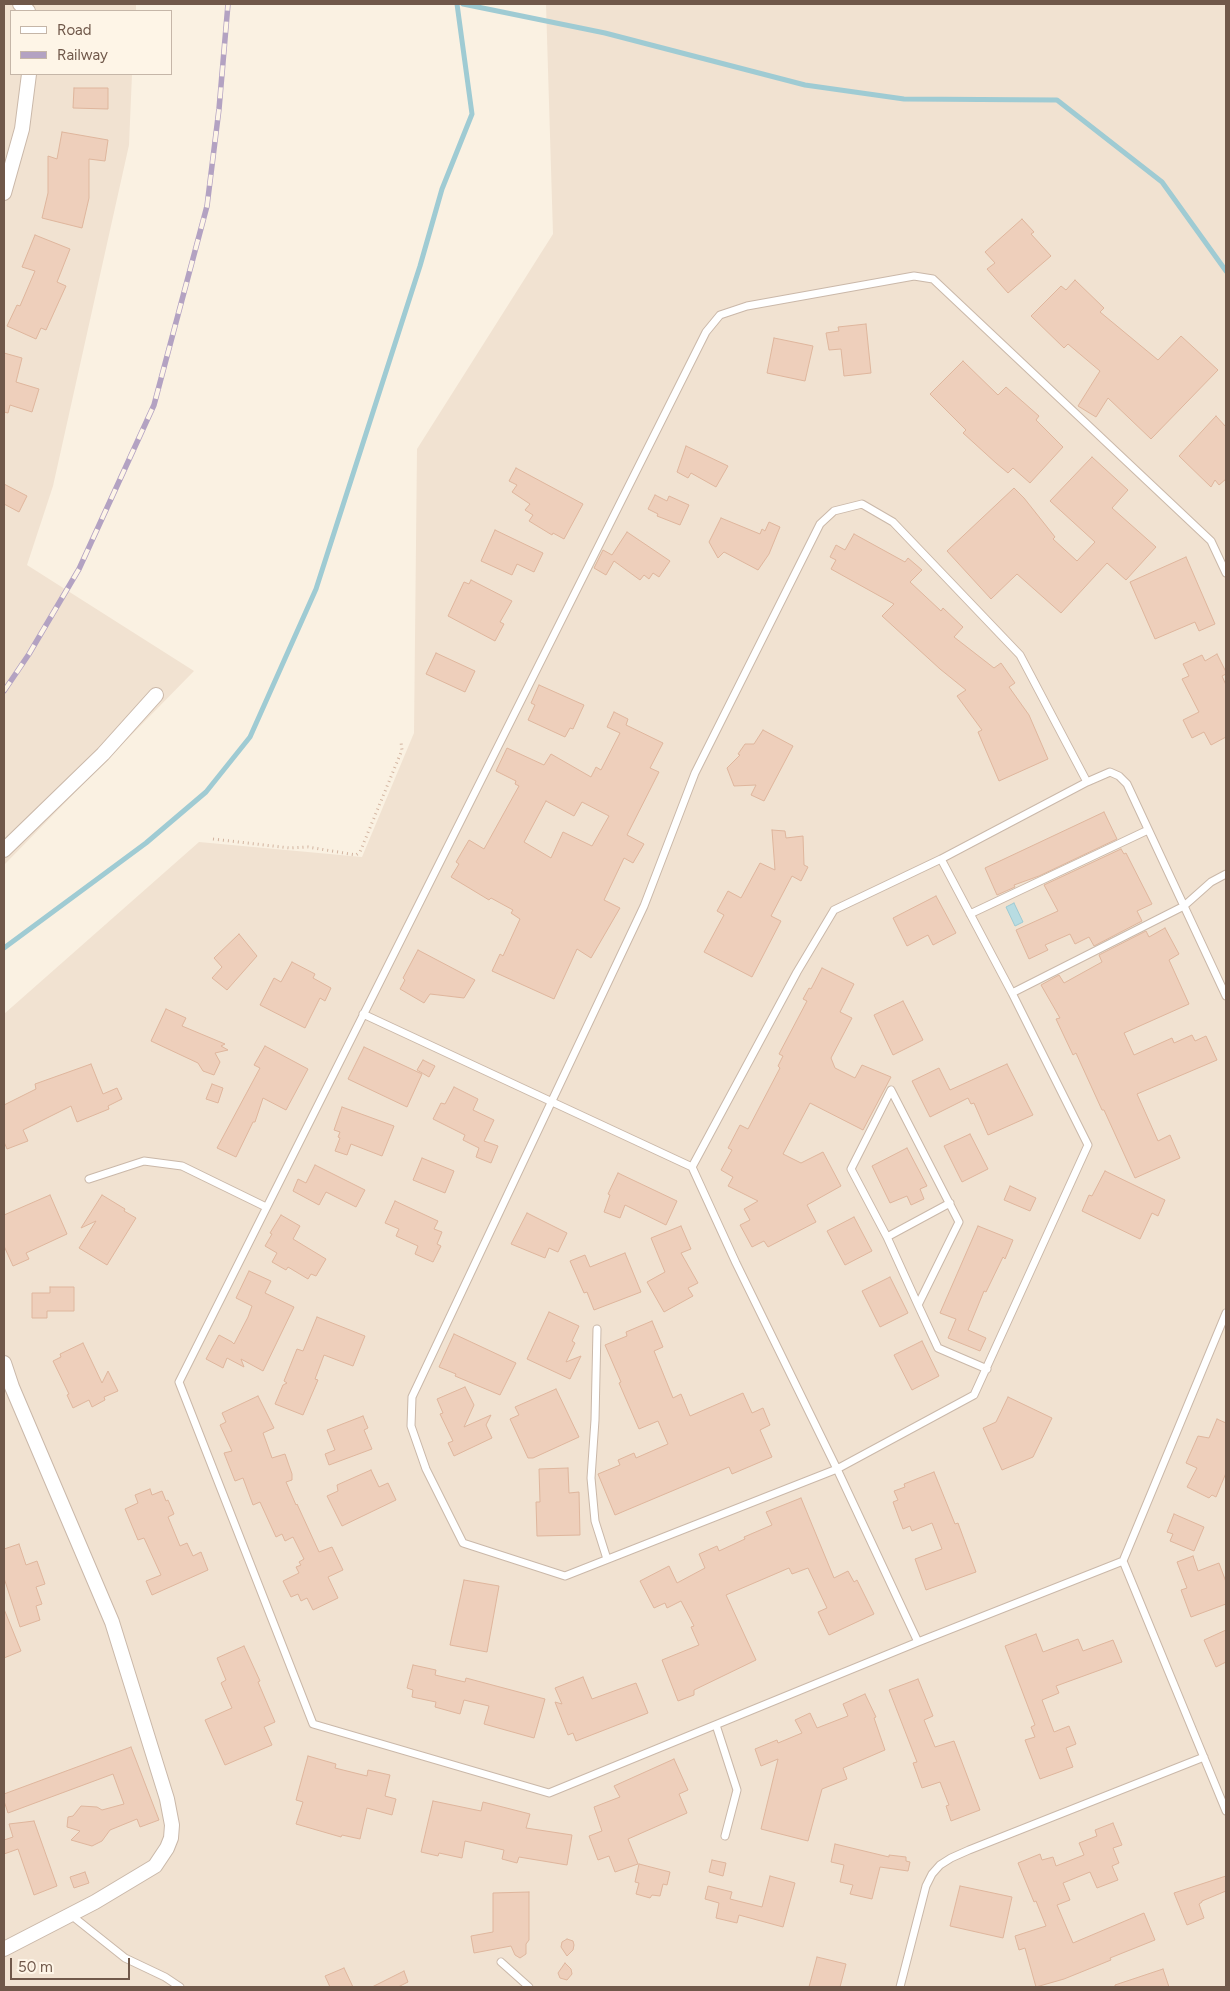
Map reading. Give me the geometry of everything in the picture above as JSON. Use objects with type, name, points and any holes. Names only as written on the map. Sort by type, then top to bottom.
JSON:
[{"type":"street","points":[[4,193],[22,129],[29,75]]},
{"type":"street","points":[[4,850],[103,754],[156,696]]},
{"type":"street","points":[[4,1363],[12,1387],[112,1622],[145,1724],[167,1799],[172,1824],[171,1838],[167,1848],[155,1866],[70,1915],[4,1949]]},
{"type":"lane","points":[[1123,1561],[918,1642],[550,1793],[313,1724],[180,1382],[362,1014],[706,332],[720,315],[747,306],[914,276],[933,279],[1211,541],[1226,573]]},
{"type":"lane","points":[[941,859],[1012,993],[1088,1145],[974,1395],[837,1469],[565,1576],[463,1543],[426,1469],[411,1426],[412,1397],[644,906],[695,773],[820,524],[834,511],[862,504],[893,522],[1020,655],[1087,782]]},
{"type":"lane","points":[[692,1167],[797,972],[834,910],[941,859],[1087,782],[1110,772],[1119,776],[1127,784],[1226,996]]},
{"type":"lane","points":[[970,914],[1148,830]]},
{"type":"lane","points":[[1012,993],[1184,906],[1211,882],[1226,874]]},
{"type":"lane","points":[[362,1014],[692,1167],[736,1263],[837,1469],[918,1642]]},
{"type":"lane","points":[[918,1304],[959,1222],[891,1090],[851,1169],[887,1237],[938,1348],[987,1369]]},
{"type":"lane","points":[[89,1179],[144,1161],[182,1166],[266,1207]]},
{"type":"lane","points":[[887,1237],[950,1203]]},
{"type":"lane","points":[[1226,1313],[1123,1561],[1226,1811]]},
{"type":"lane","points":[[597,1329],[595,1420],[591,1478],[595,1521],[607,1559]]},
{"type":"lane","points":[[716,1725],[737,1790],[725,1836]]},
{"type":"lane","points":[[900,1987],[926,1886],[932,1874],[940,1865],[969,1850],[1204,1757]]},
{"type":"lane","points":[[70,1915],[125,1958],[165,1977],[180,1987]]},
{"type":"lane","points":[[501,1962],[529,1987]]},
{"type":"path","points":[[213,840],[290,848],[308,847],[356,855],[360,852],[402,750],[401,742]]},
{"type":"shaded area","points":[[4,4],[136,4],[136,10],[10,10],[10,75],[132,75],[129,145],[53,486],[27,565],[194,671],[4,865]]},
{"type":"shaded area","points":[[546,4],[1226,4],[1226,1987],[4,1987],[4,1014],[199,842],[362,857],[414,733],[417,449],[553,234]]},
{"type":"water","points":[[1014,903],[1023,922],[1015,926],[1006,907]]},
{"type":"building","points":[[74,88],[108,88],[108,109],[73,108]]},
{"type":"building","points":[[62,132],[108,140],[105,161],[89,159],[89,198],[82,228],[42,218],[48,193],[48,156],[57,159]]},
{"type":"building","points":[[1022,219],[1034,232],[1031,234],[1051,256],[1008,293],[987,269],[995,263],[985,252]]},
{"type":"building","points":[[35,235],[70,249],[57,282],[66,286],[46,330],[41,328],[36,339],[7,326],[17,305],[20,306],[35,271],[22,267]]},
{"type":"building","points":[[1075,280],[1104,308],[1100,312],[1158,360],[1181,336],[1218,370],[1151,439],[1108,398],[1096,417],[1078,406],[1100,371],[1068,344],[1064,348],[1031,316],[1061,286],[1066,290]]},
{"type":"building","points":[[866,324],[871,373],[844,376],[841,349],[829,350],[826,333],[839,331],[838,327]]},
{"type":"building","points":[[774,338],[813,346],[805,381],[767,373]]},
{"type":"building","points":[[4,353],[22,358],[16,382],[39,389],[32,412],[10,405],[8,413],[4,412]]},
{"type":"building","points":[[963,361],[998,395],[1006,387],[1039,416],[1036,420],[1063,447],[1030,483],[1013,468],[1008,473],[996,463],[963,433],[966,430],[930,394]]},
{"type":"building","points":[[1216,416],[1226,427],[1226,479],[1219,485],[1215,480],[1211,487],[1179,456]]},
{"type":"building","points":[[686,446],[728,466],[716,487],[691,473],[688,478],[677,472]]},
{"type":"building","points":[[1092,457],[1128,490],[1112,508],[1156,547],[1126,580],[1107,563],[1061,613],[1017,574],[991,599],[947,551],[1014,488],[1055,537],[1053,539],[1077,561],[1095,542],[1050,501]]},
{"type":"building","points":[[516,468],[583,504],[564,539],[553,533],[552,535],[529,521],[533,515],[525,510],[530,504],[512,492],[517,485],[509,481]]},
{"type":"building","points":[[4,484],[27,496],[19,512],[4,504]]},
{"type":"building","points":[[655,495],[667,501],[669,496],[689,505],[680,525],[657,516],[658,514],[648,509]]},
{"type":"building","points":[[721,518],[760,534],[762,529],[765,531],[769,522],[780,527],[769,554],[758,570],[724,552],[718,558],[709,542]]},
{"type":"building","points":[[495,530],[543,553],[534,572],[517,564],[512,575],[481,561]]},
{"type":"building","points":[[627,532],[670,561],[659,577],[653,573],[649,579],[644,575],[640,580],[614,561],[606,575],[594,568],[603,550],[612,555]]},
{"type":"building","points":[[854,534],[905,562],[908,558],[922,570],[910,582],[941,611],[943,608],[963,627],[954,637],[994,668],[1001,663],[1015,683],[1009,687],[1029,715],[1048,759],[999,781],[978,732],[982,730],[957,696],[966,690],[882,616],[894,604],[831,569],[836,560],[830,557],[836,545],[845,550]]},
{"type":"building","points":[[1186,557],[1215,624],[1199,631],[1195,622],[1155,639],[1130,582]]},
{"type":"building","points":[[471,580],[512,601],[500,622],[504,624],[495,641],[448,616],[464,582],[469,584]]},
{"type":"building","points":[[436,653],[475,671],[465,692],[426,674]]},
{"type":"building","points":[[1217,654],[1226,672],[1222,676],[1226,685],[1226,737],[1211,745],[1204,732],[1192,738],[1183,720],[1199,712],[1182,679],[1189,676],[1183,664],[1202,655],[1205,661]]},
{"type":"building","points":[[539,685],[584,705],[573,729],[570,728],[565,737],[528,720],[535,705],[531,703]]},
{"type":"building","points":[[614,712],[628,719],[626,725],[663,743],[650,768],[659,772],[627,835],[644,844],[633,863],[624,858],[604,900],[620,908],[591,958],[577,949],[554,999],[492,971],[500,954],[503,956],[520,919],[511,913],[513,910],[491,898],[489,900],[451,877],[459,864],[456,862],[469,840],[484,849],[519,786],[515,784],[516,781],[496,771],[507,748],[544,765],[551,754],[591,777],[596,767],[601,770],[620,733],[607,727]],"holes":[[[546,801],[574,816],[582,802],[609,816],[592,846],[563,832],[551,858],[524,842]]]},
{"type":"building","points":[[763,730],[793,746],[764,801],[751,795],[756,785],[734,786],[727,768],[740,755],[738,754],[745,744],[754,744]]},
{"type":"building","points":[[1104,812],[1117,839],[1039,876],[1014,885],[1015,887],[997,895],[985,868]]},
{"type":"building","points":[[772,830],[785,831],[786,838],[803,836],[804,865],[808,867],[801,881],[792,876],[771,916],[781,921],[752,977],[704,952],[724,915],[717,911],[728,891],[741,898],[760,863],[775,870]]},
{"type":"building","points":[[1121,849],[1124,854],[1126,853],[1152,904],[1137,911],[1142,921],[1094,946],[1089,937],[1075,944],[1070,934],[1045,945],[1048,950],[1029,959],[1016,930],[1058,911],[1044,885]]},
{"type":"building","points":[[936,896],[956,933],[933,945],[928,935],[907,946],[893,918]]},
{"type":"building","points":[[1165,928],[1179,954],[1169,960],[1189,1004],[1124,1033],[1134,1055],[1172,1038],[1174,1043],[1192,1035],[1195,1041],[1206,1036],[1217,1060],[1137,1094],[1158,1141],[1170,1135],[1180,1158],[1135,1178],[1076,1053],[1073,1055],[1056,1019],[1060,1018],[1041,985],[1059,975],[1064,983],[1102,962],[1099,955],[1146,931],[1149,937]]},
{"type":"building","points":[[239,934],[257,956],[227,990],[212,978],[222,967],[214,958]]},
{"type":"building","points":[[418,950],[475,980],[464,998],[430,994],[424,1003],[400,989],[405,980],[403,978]]},
{"type":"building","points":[[292,962],[315,974],[313,978],[331,988],[325,1001],[320,998],[305,1028],[260,1005],[274,978],[281,982]]},
{"type":"building","points":[[822,968],[854,984],[840,1012],[852,1018],[831,1058],[835,1068],[855,1078],[862,1065],[891,1077],[863,1130],[810,1103],[783,1154],[801,1163],[823,1152],[841,1186],[807,1205],[816,1222],[768,1247],[764,1241],[752,1247],[740,1225],[750,1220],[744,1209],[758,1201],[728,1186],[733,1177],[721,1170],[732,1150],[728,1148],[740,1125],[748,1129],[780,1068],[778,1066],[783,1056],[779,1054],[807,1001],[803,999],[809,988],[811,989]]},
{"type":"building","points":[[903,1001],[923,1040],[893,1055],[874,1015]]},
{"type":"building","points":[[166,1009],[186,1018],[182,1026],[225,1044],[221,1046],[228,1050],[215,1053],[220,1062],[214,1075],[203,1071],[198,1063],[151,1041]]},
{"type":"building","points":[[265,1046],[308,1069],[286,1110],[263,1098],[255,1122],[253,1122],[236,1157],[217,1148],[260,1068],[254,1065]]},
{"type":"building","points":[[364,1047],[422,1074],[407,1107],[348,1079]]},
{"type":"building","points":[[423,1060],[435,1066],[429,1077],[417,1070]]},
{"type":"building","points":[[91,1064],[103,1094],[117,1088],[122,1099],[108,1106],[109,1109],[77,1122],[71,1106],[23,1130],[28,1141],[7,1149],[4,1142],[4,1105],[36,1089],[35,1084]]},
{"type":"building","points":[[1007,1064],[1033,1115],[988,1135],[974,1103],[971,1104],[968,1098],[930,1117],[912,1081],[939,1068],[950,1090]]},
{"type":"building","points":[[212,1084],[223,1088],[218,1103],[206,1099]]},
{"type":"building","points":[[454,1087],[478,1099],[473,1110],[494,1120],[484,1141],[498,1146],[491,1163],[476,1157],[479,1148],[463,1140],[465,1135],[433,1119],[441,1103],[445,1104]]},
{"type":"building","points":[[342,1107],[394,1126],[382,1156],[351,1144],[347,1155],[335,1151],[340,1138],[338,1137],[340,1132],[334,1130]]},
{"type":"building","points":[[970,1134],[988,1169],[962,1182],[944,1146]]},
{"type":"building","points":[[907,1148],[927,1186],[920,1189],[924,1199],[911,1205],[907,1196],[890,1203],[872,1166]]},
{"type":"building","points":[[422,1158],[454,1171],[445,1193],[413,1180]]},
{"type":"building","points":[[315,1165],[365,1190],[356,1207],[326,1192],[319,1205],[293,1191],[298,1179],[306,1183]]},
{"type":"building","points":[[1105,1171],[1165,1200],[1158,1216],[1152,1213],[1140,1239],[1082,1211],[1089,1195],[1092,1196]]},
{"type":"building","points":[[618,1173],[677,1201],[666,1225],[625,1205],[620,1218],[604,1212],[610,1195],[608,1194]]},
{"type":"building","points":[[1010,1186],[1036,1198],[1030,1211],[1004,1200]]},
{"type":"building","points":[[50,1195],[67,1234],[26,1253],[29,1259],[13,1266],[4,1246],[4,1215]]},
{"type":"building","points":[[102,1195],[136,1218],[107,1265],[79,1248],[96,1221],[81,1228]]},
{"type":"building","points":[[395,1201],[438,1221],[434,1229],[442,1232],[437,1244],[441,1246],[433,1262],[415,1254],[418,1246],[396,1236],[399,1229],[385,1223]]},
{"type":"building","points":[[527,1213],[567,1233],[558,1252],[549,1248],[545,1258],[511,1244]]},
{"type":"building","points":[[281,1215],[300,1226],[293,1239],[326,1259],[316,1276],[311,1274],[308,1279],[288,1267],[286,1270],[272,1262],[277,1253],[265,1246],[272,1234],[270,1233]]},
{"type":"building","points":[[854,1217],[872,1251],[845,1265],[827,1231]]},
{"type":"building","points":[[681,1226],[691,1249],[681,1253],[698,1283],[688,1288],[693,1296],[664,1312],[647,1282],[665,1272],[651,1238]]},
{"type":"building","points":[[978,1226],[1013,1240],[1005,1259],[1003,1257],[986,1292],[984,1291],[968,1330],[986,1338],[980,1351],[948,1338],[956,1319],[940,1313]]},
{"type":"building","points":[[625,1253],[641,1292],[594,1310],[587,1292],[584,1293],[570,1261],[585,1255],[590,1267]]},
{"type":"building","points":[[249,1271],[271,1281],[265,1293],[294,1307],[263,1371],[241,1359],[244,1367],[227,1358],[223,1368],[206,1359],[219,1335],[234,1344],[248,1317],[252,1306],[236,1298]]},
{"type":"building","points":[[890,1277],[908,1313],[880,1327],[862,1291]]},
{"type":"building","points":[[50,1287],[74,1287],[74,1311],[47,1311],[47,1318],[32,1318],[32,1293],[50,1293]]},
{"type":"building","points":[[549,1312],[579,1326],[572,1341],[575,1343],[566,1362],[581,1356],[570,1379],[527,1359]]},
{"type":"building","points":[[317,1317],[365,1336],[353,1366],[324,1355],[315,1379],[318,1380],[303,1415],[275,1404],[283,1385],[287,1383],[284,1381],[297,1349],[303,1351]]},
{"type":"building","points":[[652,1321],[663,1347],[654,1351],[673,1398],[681,1394],[690,1416],[743,1393],[752,1413],[763,1408],[770,1425],[760,1430],[772,1457],[732,1474],[729,1467],[615,1515],[598,1474],[620,1465],[618,1460],[634,1453],[636,1458],[668,1444],[658,1421],[639,1429],[605,1345],[627,1336],[626,1332]]},
{"type":"building","points":[[454,1334],[516,1363],[500,1395],[455,1376],[456,1374],[439,1367]]},
{"type":"building","points":[[922,1341],[939,1376],[912,1390],[894,1355]]},
{"type":"building","points":[[83,1343],[102,1383],[108,1371],[118,1391],[104,1397],[105,1400],[92,1407],[89,1400],[73,1408],[67,1395],[69,1394],[53,1361],[61,1357],[60,1354]]},
{"type":"building","points":[[465,1387],[474,1405],[464,1427],[491,1415],[486,1425],[492,1438],[454,1456],[448,1443],[453,1441],[440,1414],[443,1413],[437,1399]]},
{"type":"building","points":[[556,1389],[579,1437],[533,1458],[528,1458],[510,1419],[519,1415],[515,1407]]},
{"type":"building","points":[[258,1396],[274,1428],[263,1433],[272,1458],[285,1454],[292,1474],[292,1480],[286,1482],[319,1552],[332,1547],[343,1570],[328,1577],[338,1598],[313,1610],[307,1598],[301,1601],[298,1594],[291,1597],[283,1581],[299,1573],[296,1567],[301,1565],[299,1562],[304,1559],[293,1537],[285,1541],[282,1534],[276,1537],[260,1502],[253,1505],[243,1478],[235,1481],[224,1453],[232,1451],[220,1425],[226,1422],[222,1413]]},
{"type":"building","points":[[1008,1397],[1052,1418],[1033,1457],[1002,1470],[983,1428],[996,1422]]},
{"type":"building","points":[[363,1416],[368,1428],[364,1430],[372,1449],[329,1465],[325,1454],[335,1450],[327,1430]]},
{"type":"building","points":[[1217,1419],[1226,1423],[1226,1473],[1216,1497],[1212,1495],[1209,1498],[1187,1487],[1197,1468],[1186,1463],[1198,1436],[1209,1438]]},
{"type":"building","points":[[568,1468],[569,1493],[579,1492],[580,1535],[537,1536],[536,1502],[540,1502],[539,1469]]},
{"type":"building","points":[[371,1470],[379,1487],[388,1483],[396,1500],[342,1526],[327,1496],[338,1491],[337,1485]]},
{"type":"building","points":[[934,1472],[955,1524],[958,1523],[976,1572],[926,1590],[915,1559],[942,1549],[932,1523],[912,1531],[910,1526],[903,1529],[893,1502],[898,1500],[894,1491],[905,1487],[904,1484]]},
{"type":"building","points":[[150,1489],[152,1495],[162,1491],[166,1501],[168,1500],[174,1514],[168,1517],[180,1546],[187,1543],[193,1556],[201,1552],[208,1570],[152,1595],[146,1581],[161,1575],[144,1538],[138,1540],[125,1509],[138,1503],[135,1495]]},
{"type":"building","points":[[801,1498],[834,1578],[848,1571],[854,1582],[857,1580],[874,1614],[829,1635],[818,1612],[827,1608],[808,1568],[792,1574],[789,1568],[726,1595],[756,1660],[694,1690],[694,1695],[678,1701],[662,1660],[699,1645],[691,1627],[694,1626],[681,1601],[667,1608],[665,1603],[654,1608],[640,1581],[669,1566],[677,1583],[705,1568],[699,1554],[717,1546],[719,1551],[745,1539],[744,1537],[772,1525],[766,1512]]},
{"type":"building","points":[[1174,1514],[1204,1527],[1194,1551],[1170,1541],[1173,1534],[1167,1532]]},
{"type":"building","points":[[19,1544],[26,1565],[37,1561],[45,1584],[36,1587],[42,1604],[36,1606],[40,1620],[20,1627],[4,1578],[4,1549]]},
{"type":"building","points":[[1193,1556],[1198,1571],[1219,1563],[1226,1582],[1226,1604],[1191,1617],[1181,1590],[1187,1588],[1177,1562]]},
{"type":"building","points":[[464,1580],[499,1586],[487,1652],[450,1645]]},
{"type":"building","points":[[4,1609],[21,1651],[4,1658]]},
{"type":"building","points":[[1226,1630],[1226,1662],[1216,1667],[1204,1640]]},
{"type":"building","points":[[1036,1634],[1043,1652],[1078,1639],[1083,1651],[1113,1640],[1122,1662],[1056,1686],[1059,1693],[1042,1700],[1054,1732],[1069,1726],[1076,1744],[1066,1748],[1073,1767],[1040,1779],[1025,1740],[1035,1737],[1031,1727],[1035,1725],[1005,1646]]},
{"type":"building","points":[[244,1646],[260,1681],[258,1682],[275,1722],[264,1727],[272,1745],[225,1765],[205,1720],[232,1708],[221,1683],[226,1680],[217,1658]]},
{"type":"building","points":[[413,1665],[436,1670],[435,1675],[465,1682],[466,1678],[545,1699],[534,1738],[484,1724],[489,1706],[464,1700],[460,1714],[435,1707],[436,1702],[412,1697],[413,1690],[407,1688]]},
{"type":"building","points":[[583,1677],[592,1699],[636,1683],[648,1713],[576,1741],[573,1733],[568,1735],[555,1702],[562,1704],[555,1688]]},
{"type":"building","points":[[918,1679],[933,1716],[924,1720],[935,1747],[954,1741],[980,1810],[951,1821],[946,1806],[949,1805],[940,1782],[922,1788],[913,1763],[917,1762],[889,1690]]},
{"type":"building","points":[[865,1694],[876,1717],[874,1718],[885,1750],[843,1768],[847,1779],[822,1789],[808,1841],[761,1829],[778,1759],[761,1766],[755,1749],[777,1740],[778,1743],[802,1733],[795,1720],[810,1713],[817,1728],[848,1716],[843,1704]]},
{"type":"building","points":[[131,1747],[159,1820],[140,1827],[137,1819],[110,1830],[102,1841],[92,1846],[71,1840],[80,1831],[67,1827],[68,1817],[73,1816],[81,1806],[97,1807],[102,1810],[124,1804],[113,1774],[8,1813],[4,1794]]},
{"type":"building","points":[[308,1756],[336,1764],[335,1768],[367,1776],[368,1770],[390,1775],[385,1796],[396,1799],[392,1815],[367,1808],[360,1839],[342,1835],[341,1837],[296,1824],[303,1802],[296,1800]]},
{"type":"building","points":[[674,1759],[688,1790],[679,1794],[687,1813],[628,1839],[638,1864],[615,1872],[609,1856],[598,1860],[589,1836],[602,1831],[594,1807],[620,1797],[614,1786]]},
{"type":"building","points":[[433,1801],[481,1811],[483,1802],[530,1814],[526,1828],[572,1835],[567,1865],[519,1857],[517,1863],[502,1859],[504,1850],[465,1841],[462,1858],[439,1853],[438,1856],[421,1852]]},
{"type":"building","points":[[34,1821],[57,1886],[34,1895],[18,1849],[4,1854],[4,1840],[13,1837],[9,1824]]},
{"type":"building","points":[[1113,1823],[1122,1845],[1113,1848],[1119,1863],[1112,1866],[1118,1880],[1097,1888],[1090,1872],[1063,1883],[1070,1900],[1057,1905],[1073,1943],[1144,1913],[1155,1940],[1064,1979],[1036,1987],[1025,1948],[1019,1950],[1015,1936],[1046,1926],[1018,1863],[1040,1854],[1042,1860],[1053,1857],[1056,1866],[1084,1855],[1079,1843],[1097,1836],[1095,1830]]},
{"type":"building","points":[[835,1844],[889,1857],[889,1855],[906,1857],[906,1861],[910,1862],[908,1871],[880,1867],[872,1899],[850,1894],[853,1885],[840,1882],[844,1865],[831,1862]]},
{"type":"building","points":[[712,1860],[726,1863],[723,1876],[709,1872]]},
{"type":"building","points":[[639,1864],[670,1872],[667,1885],[663,1884],[660,1896],[652,1895],[650,1898],[636,1894],[639,1883],[635,1882]]},
{"type":"building","points":[[85,1872],[89,1883],[74,1888],[70,1877]]},
{"type":"building","points":[[770,1876],[795,1883],[783,1927],[739,1915],[737,1923],[716,1918],[719,1903],[705,1899],[708,1886],[732,1892],[730,1899],[762,1907]]},
{"type":"building","points":[[1226,1876],[1226,1891],[1202,1901],[1199,1904],[1204,1918],[1187,1925],[1174,1893]]},
{"type":"building","points":[[960,1886],[1012,1897],[1003,1938],[950,1926]]},
{"type":"building","points":[[529,1892],[529,1940],[526,1944],[526,1954],[520,1958],[515,1955],[511,1946],[474,1953],[471,1936],[493,1932],[493,1893]]},
{"type":"building","points":[[567,1939],[573,1941],[574,1945],[573,1950],[567,1956],[561,1947],[562,1942]]},
{"type":"building","points":[[817,1957],[846,1964],[840,1987],[809,1987]]},
{"type":"building","points":[[565,1963],[571,1969],[572,1974],[567,1980],[560,1978],[558,1973]]},
{"type":"building","points":[[344,1968],[353,1987],[330,1987],[325,1976]]},
{"type":"building","points":[[1163,1969],[1169,1987],[1115,1987],[1115,1985]]},
{"type":"building","points":[[404,1971],[408,1982],[398,1987],[372,1987]]},
{"type":"waterway","points":[[4,948],[146,843],[206,792],[250,737],[316,589],[420,266],[442,189],[472,114],[457,4]]},
{"type":"waterway","points":[[463,4],[605,33],[805,85],[904,99],[1057,100],[1162,182],[1226,271]]},
{"type":"railway","points":[[4,691],[29,654],[79,569],[154,405],[207,206],[219,109],[228,4]]}]
